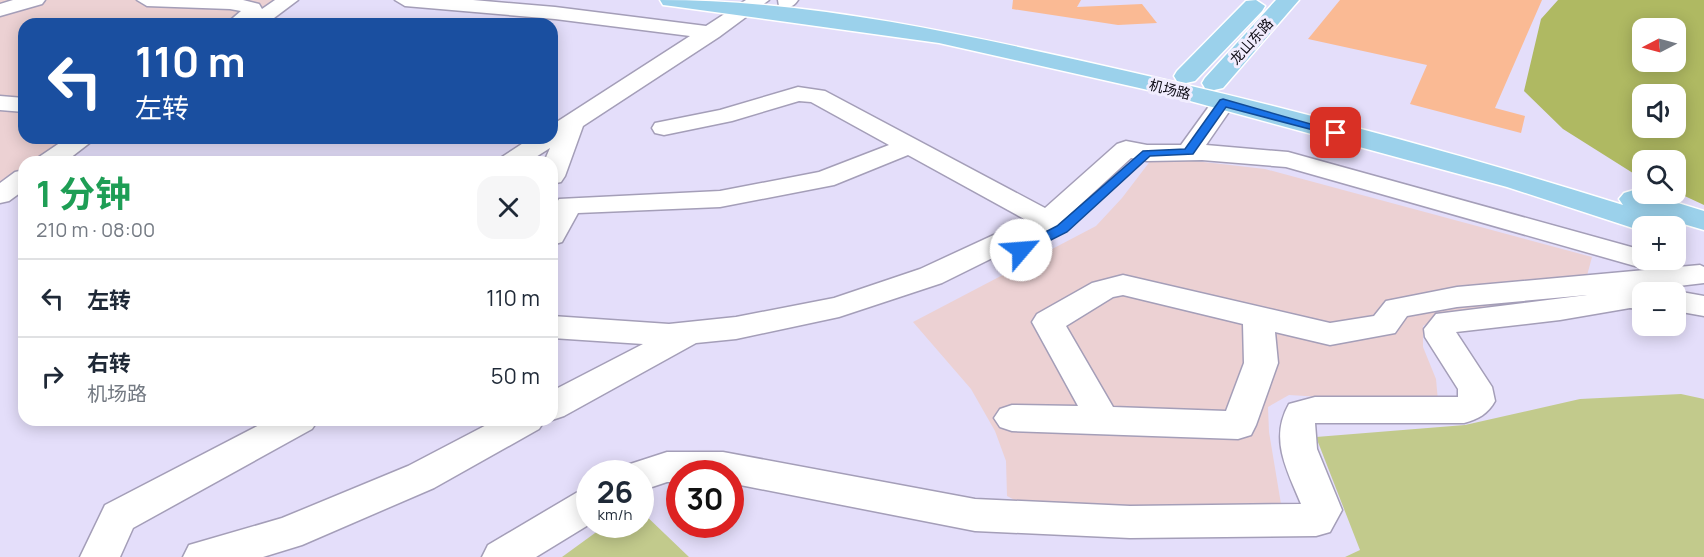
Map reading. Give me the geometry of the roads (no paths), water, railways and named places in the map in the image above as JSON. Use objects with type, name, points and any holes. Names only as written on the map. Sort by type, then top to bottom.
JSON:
[{"type":"main road","name":"机场路","points":[[671,0],[771,2],[942,24],[1186,76],[1219,93],[1632,217]]},
{"type":"main road","name":"龙山东路","points":[[1186,76],[1259,0]]},
{"type":"main road","name":"龙山东路","points":[[1219,93],[1233,62],[1288,0]]},
{"type":"main road","name":"机场路","points":[[771,2],[1219,93],[1527,166],[1704,221]]},
{"type":"main road","points":[[1207,54],[1233,62]]},
{"type":"main road","points":[[1686,235],[1704,241]]},
{"type":"street","points":[[0,10],[35,0]]},
{"type":"street","points":[[147,0],[230,3],[252,8],[251,14],[245,18]]},
{"type":"street","points":[[261,18],[288,0]]},
{"type":"street","points":[[405,0],[555,13],[712,33]]},
{"type":"street","points":[[558,132],[712,33],[771,2]]},
{"type":"street","points":[[1189,152],[1219,93]]},
{"type":"street","points":[[664,128],[724,116],[798,94],[817,96],[1047,220]]},
{"type":"street","points":[[0,103],[18,104]]},
{"type":"street","points":[[57,156],[75,144]]},
{"type":"street","points":[[520,156],[539,144]]},
{"type":"street","points":[[558,225],[569,205],[720,199],[825,179],[909,146]]},
{"type":"street","points":[[558,327],[669,335],[736,328],[839,307],[931,276],[1047,220],[1126,149],[1147,153],[1189,152],[1288,160],[1632,256]]},
{"type":"street","points":[[804,314],[873,312],[938,292],[1062,229],[1147,153]]},
{"type":"street","points":[[0,195],[18,182]]},
{"type":"street","points":[[1681,270],[1702,276]]},
{"type":"street","points":[[1103,420],[1048,322],[1103,290],[1123,285],[1330,334],[1384,325],[1397,308],[1457,297],[1702,276]]},
{"type":"street","points":[[654,471],[667,467],[723,467],[975,514],[1007,517],[1130,522],[1316,520],[1323,510],[1296,438],[1296,423],[1302,413],[1316,410],[1464,410],[1478,401],[1475,387],[1441,337],[1440,328],[1448,322],[1560,310],[1632,298]]},
{"type":"street","points":[[1686,303],[1704,306]]},
{"type":"street","points":[[1012,417],[1239,425],[1261,363],[1258,317]]},
{"type":"street","points":[[558,404],[692,332]]},
{"type":"street","points":[[100,557],[119,517],[289,426]]},
{"type":"street","points":[[203,557],[288,533],[421,477],[517,426]]},
{"type":"street","points":[[502,557],[576,512]]}]
